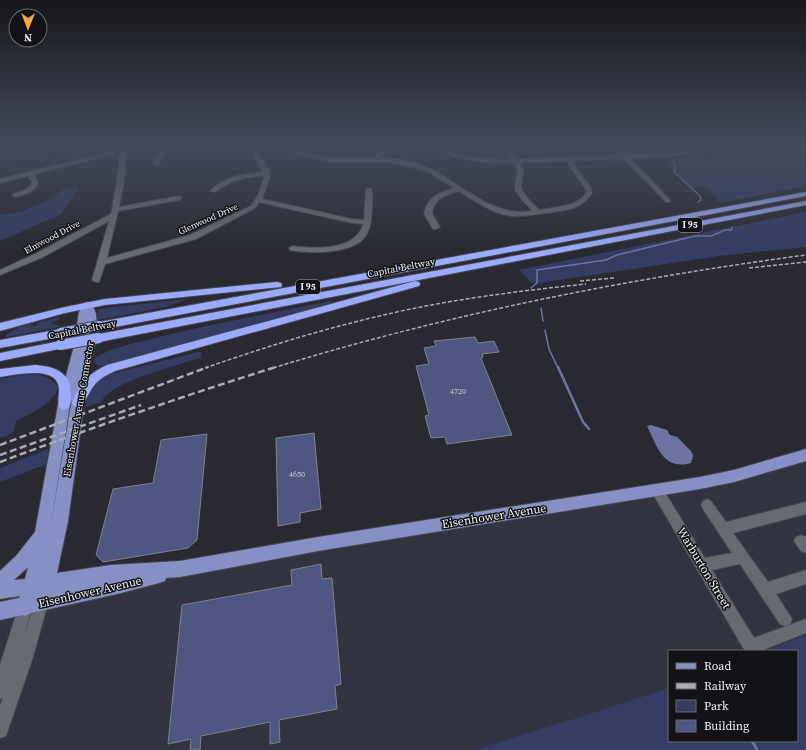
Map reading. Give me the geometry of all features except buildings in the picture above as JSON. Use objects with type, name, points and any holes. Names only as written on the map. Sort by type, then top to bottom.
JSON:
[{"type":"highway","name":"Capital Beltway","points":[[0,344],[806,194]]},
{"type":"highway","name":"Capital Beltway","points":[[0,357],[806,203]]},
{"type":"highway","points":[[0,373],[35,369],[51,371],[61,378],[71,404],[89,381],[99,373],[111,368],[414,284],[489,265],[574,247]]},
{"type":"highway","points":[[0,327],[88,305],[266,287],[517,248]]},
{"type":"main road","name":"Eisenhower Avenue Connector","points":[[33,605],[39,585],[54,559],[71,404],[84,312],[88,305]]},
{"type":"main road","name":"Eisenhower Avenue Connector","points":[[39,585],[36,569],[71,404]]},
{"type":"main road","name":"Eisenhower Avenue","points":[[0,611],[118,586],[180,569],[318,544],[657,490],[734,476],[806,455]]},
{"type":"main road","points":[[0,580],[15,569],[26,557],[34,546],[44,526]]},
{"type":"main road","name":"Eisenhower Avenue","points":[[0,591],[110,573],[180,569]]},
{"type":"street","points":[[15,196],[34,186],[34,181]]},
{"type":"street","points":[[96,280],[114,213],[120,181]]},
{"type":"street","points":[[213,191],[228,181]]},
{"type":"street","name":"Glenwood Drive","points":[[102,262],[194,237],[247,211],[258,200],[266,181]]},
{"type":"street","points":[[446,181],[496,211],[518,214],[573,206],[583,202],[588,196],[589,190],[584,181]]},
{"type":"street","points":[[519,181],[518,189],[538,212]]},
{"type":"street","points":[[649,181],[668,201]]},
{"type":"street","points":[[293,248],[310,250],[333,248],[347,245],[362,235],[365,230],[369,189]]},
{"type":"street","points":[[436,228],[428,214],[430,204],[440,195],[459,189]]},
{"type":"street","name":"Elmwood Drive","points":[[0,273],[38,256],[114,213],[179,198]]},
{"type":"street","points":[[258,200],[352,221],[366,222]]},
{"type":"street","name":"Warburton Street","points":[[657,490],[751,647],[806,626]]},
{"type":"street","points":[[707,505],[785,619]]},
{"type":"street","points":[[724,529],[806,508]]},
{"type":"street","points":[[702,565],[743,557]]},
{"type":"street","points":[[766,590],[806,577]]},
{"type":"street","points":[[0,691],[33,605]]},
{"type":"street","points":[[0,730],[25,657],[33,605]]},
{"type":"shaded area","points":[[651,425],[667,430],[670,435],[677,437],[691,451],[693,456],[691,463],[681,465],[667,460],[658,449],[647,426]]},
{"type":"shaded area","points":[[806,454],[806,635],[767,650],[668,650],[668,688],[596,713],[475,750],[0,750],[0,611],[180,569],[667,488]]},
{"type":"green space","points":[[682,181],[806,181],[806,186],[721,203],[706,187],[689,188]]},
{"type":"green space","points":[[79,187],[61,214],[0,241],[0,215],[23,211],[53,199],[64,189]]},
{"type":"green space","points":[[806,212],[806,247],[719,256],[532,284],[519,270]]},
{"type":"green space","points":[[187,299],[166,307],[97,320],[98,310],[104,308]]},
{"type":"green space","points":[[330,301],[333,303],[260,322],[103,367],[94,363],[95,358],[102,354],[126,345],[201,327]]},
{"type":"green space","points":[[59,317],[60,319],[50,324],[61,325],[59,327],[6,337],[6,335],[19,327],[30,324],[32,326],[37,326],[37,323]]},
{"type":"green space","points":[[201,352],[202,355],[199,358],[131,381],[107,394],[101,402],[86,407],[91,388],[107,375]]},
{"type":"green space","points":[[28,374],[41,375],[52,380],[58,387],[56,393],[47,403],[16,421],[13,433],[0,438],[0,379]]},
{"type":"green space","points":[[48,449],[47,464],[0,482],[0,468]]},
{"type":"green space","points":[[806,635],[806,750],[475,750],[668,688],[668,742],[798,742],[798,650],[767,650]]},
{"type":"waterway","points":[[684,181],[700,196],[701,200],[698,202]]},
{"type":"waterway","points":[[531,288],[537,283],[537,270],[606,260],[617,255],[695,236],[711,236],[725,230],[731,230],[732,227]]},
{"type":"waterway","points":[[541,308],[543,321]]},
{"type":"waterway","points":[[545,330],[549,349],[558,368]]},
{"type":"waterway","points":[[558,367],[583,422],[589,429]]},
{"type":"waterway","points":[[753,742],[757,750]]},
{"type":"railway","points":[[273,368],[405,331],[537,300],[671,275],[806,255]]},
{"type":"railway","points":[[749,268],[806,262]]},
{"type":"railway","points":[[580,281],[614,278]]},
{"type":"railway","points":[[208,367],[296,338],[388,314],[486,296],[586,284]]},
{"type":"railway","points":[[0,445],[208,367]]},
{"type":"railway","points":[[0,462],[206,389],[276,367]]},
{"type":"railway","points":[[0,455],[141,405]]}]
